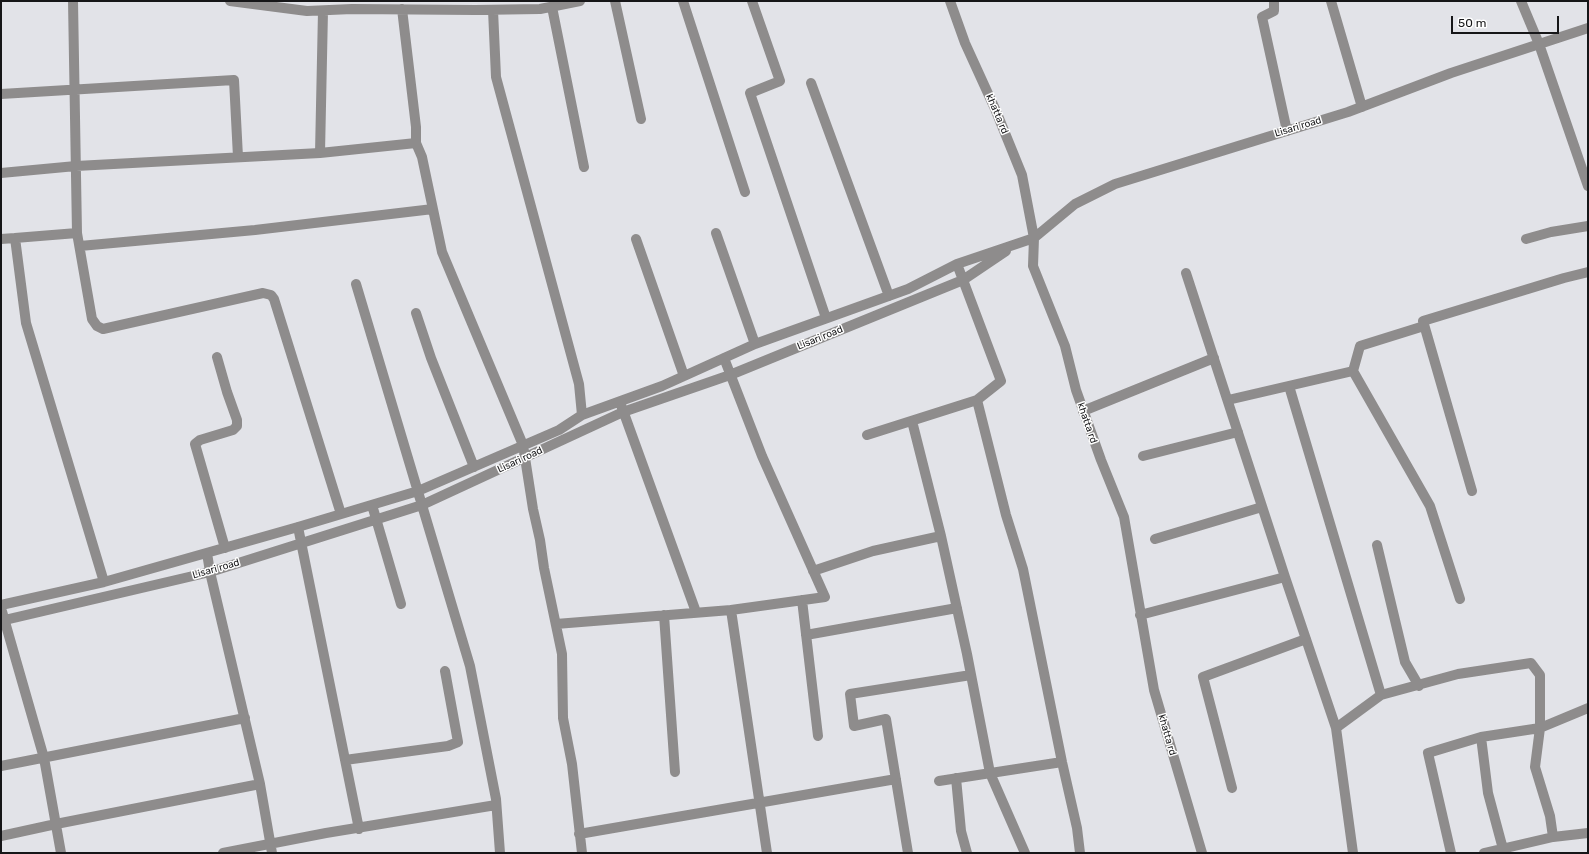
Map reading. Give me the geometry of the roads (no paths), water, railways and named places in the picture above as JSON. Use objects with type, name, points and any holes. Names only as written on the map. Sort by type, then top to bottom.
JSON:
[{"type":"street","points":[[73,1],[77,233],[92,319],[96,326],[103,329],[263,293],[271,295],[341,514]]},
{"type":"street","points":[[230,1],[296,5],[323,10],[493,10],[517,5],[540,9],[580,1]]},
{"type":"street","points":[[615,1],[641,119]]},
{"type":"street","points":[[683,1],[745,192]]},
{"type":"street","points":[[752,1],[780,82],[750,93],[826,318]]},
{"type":"street","name":"khatta rd","points":[[950,1],[965,43],[996,111],[1022,175],[1034,238],[1033,266],[1064,346],[1076,390],[1100,460],[1124,517],[1154,690],[1202,853]]},
{"type":"street","points":[[1274,1],[1274,11],[1262,17],[1286,131]]},
{"type":"street","points":[[1331,1],[1362,106]]},
{"type":"street","points":[[1521,1],[1539,44],[1588,186]]},
{"type":"street","points":[[552,7],[584,167]]},
{"type":"street","points":[[402,9],[416,127],[416,144],[422,157],[442,252],[523,445],[544,568],[562,654],[563,718],[572,764],[582,853]]},
{"type":"street","points":[[320,153],[323,10]]},
{"type":"street","points":[[493,10],[496,77],[579,384],[582,415]]},
{"type":"street","name":"Lisari road","points":[[1,605],[104,582],[418,491],[559,430],[582,415],[662,386],[755,344],[908,289],[957,264],[1034,238],[1075,204],[1115,184],[1362,106],[1451,74],[1588,28]]},
{"type":"street","points":[[1,94],[234,80],[238,157]]},
{"type":"street","points":[[811,83],[889,296]]},
{"type":"street","points":[[1,173],[76,166],[320,153],[416,144]]},
{"type":"street","points":[[80,246],[255,230],[433,209]]},
{"type":"street","points":[[1526,239],[1551,232],[1588,226]]},
{"type":"street","points":[[1,239],[77,233]]},
{"type":"street","points":[[716,233],[755,344]]},
{"type":"street","points":[[15,238],[26,323],[104,582]]},
{"type":"street","points":[[636,239],[684,376]]},
{"type":"street","name":"Lisari road","points":[[3,620],[210,572],[422,505],[623,412],[730,375],[963,280],[1018,243]]},
{"type":"street","points":[[867,435],[978,400],[1001,381],[957,264]]},
{"type":"street","points":[[1472,491],[1423,321],[1588,272]]},
{"type":"street","points":[[1186,273],[1336,728],[1353,853]]},
{"type":"street","points":[[356,284],[470,666],[496,805],[500,853]]},
{"type":"street","points":[[416,313],[433,365],[474,466]]},
{"type":"street","points":[[1424,326],[1360,346],[1353,371],[1430,506],[1460,599]]},
{"type":"street","points":[[217,358],[237,420],[236,426],[233,430],[200,440],[195,444],[225,548]]},
{"type":"street","points":[[556,624],[732,610],[824,597],[762,456],[724,358]]},
{"type":"street","points":[[1083,411],[1214,358]]},
{"type":"street","points":[[1228,400],[1353,371]]},
{"type":"street","points":[[1289,386],[1382,695]]},
{"type":"street","points":[[978,400],[1006,515],[1023,569],[1062,762],[1077,828],[1080,853]]},
{"type":"street","points":[[619,402],[696,612]]},
{"type":"street","points":[[912,421],[941,536],[957,608],[990,773],[1025,853]]},
{"type":"street","points":[[1143,456],[1238,432]]},
{"type":"street","points":[[372,505],[401,604]]},
{"type":"street","points":[[1155,539],[1262,507]]},
{"type":"street","points":[[298,527],[359,829]]},
{"type":"street","points":[[813,571],[873,551],[941,536]]},
{"type":"street","points":[[1377,545],[1405,662],[1419,686]]},
{"type":"street","points":[[207,553],[210,572],[260,784],[271,848]]},
{"type":"street","points":[[1140,615],[1285,577]]},
{"type":"street","points":[[802,600],[818,736]]},
{"type":"street","points":[[1,608],[3,620],[44,758],[61,853]]},
{"type":"street","points":[[806,635],[957,608]]},
{"type":"street","points":[[732,610],[767,853]]},
{"type":"street","points":[[664,615],[674,772]]},
{"type":"street","points":[[1232,788],[1203,677],[1306,639]]},
{"type":"street","points":[[1336,728],[1382,695],[1458,674],[1531,663],[1540,674],[1540,728],[1535,767],[1550,816],[1553,838]]},
{"type":"street","points":[[345,760],[448,746],[458,742],[445,671]]},
{"type":"street","points":[[908,853],[886,719],[854,726],[850,694],[971,675]]},
{"type":"street","points":[[1451,853],[1428,753],[1481,736],[1540,728],[1588,708]]},
{"type":"street","points":[[1,766],[245,718]]},
{"type":"street","points":[[1481,736],[1488,792],[1503,849]]},
{"type":"street","points":[[939,781],[1062,762]]},
{"type":"street","points":[[956,778],[961,830],[967,853]]},
{"type":"street","points":[[579,834],[896,779]]},
{"type":"street","points":[[1,836],[260,784]]},
{"type":"street","points":[[223,853],[271,848],[326,833],[359,829],[496,805]]},
{"type":"street","points":[[1484,853],[1553,838],[1588,833]]}]
